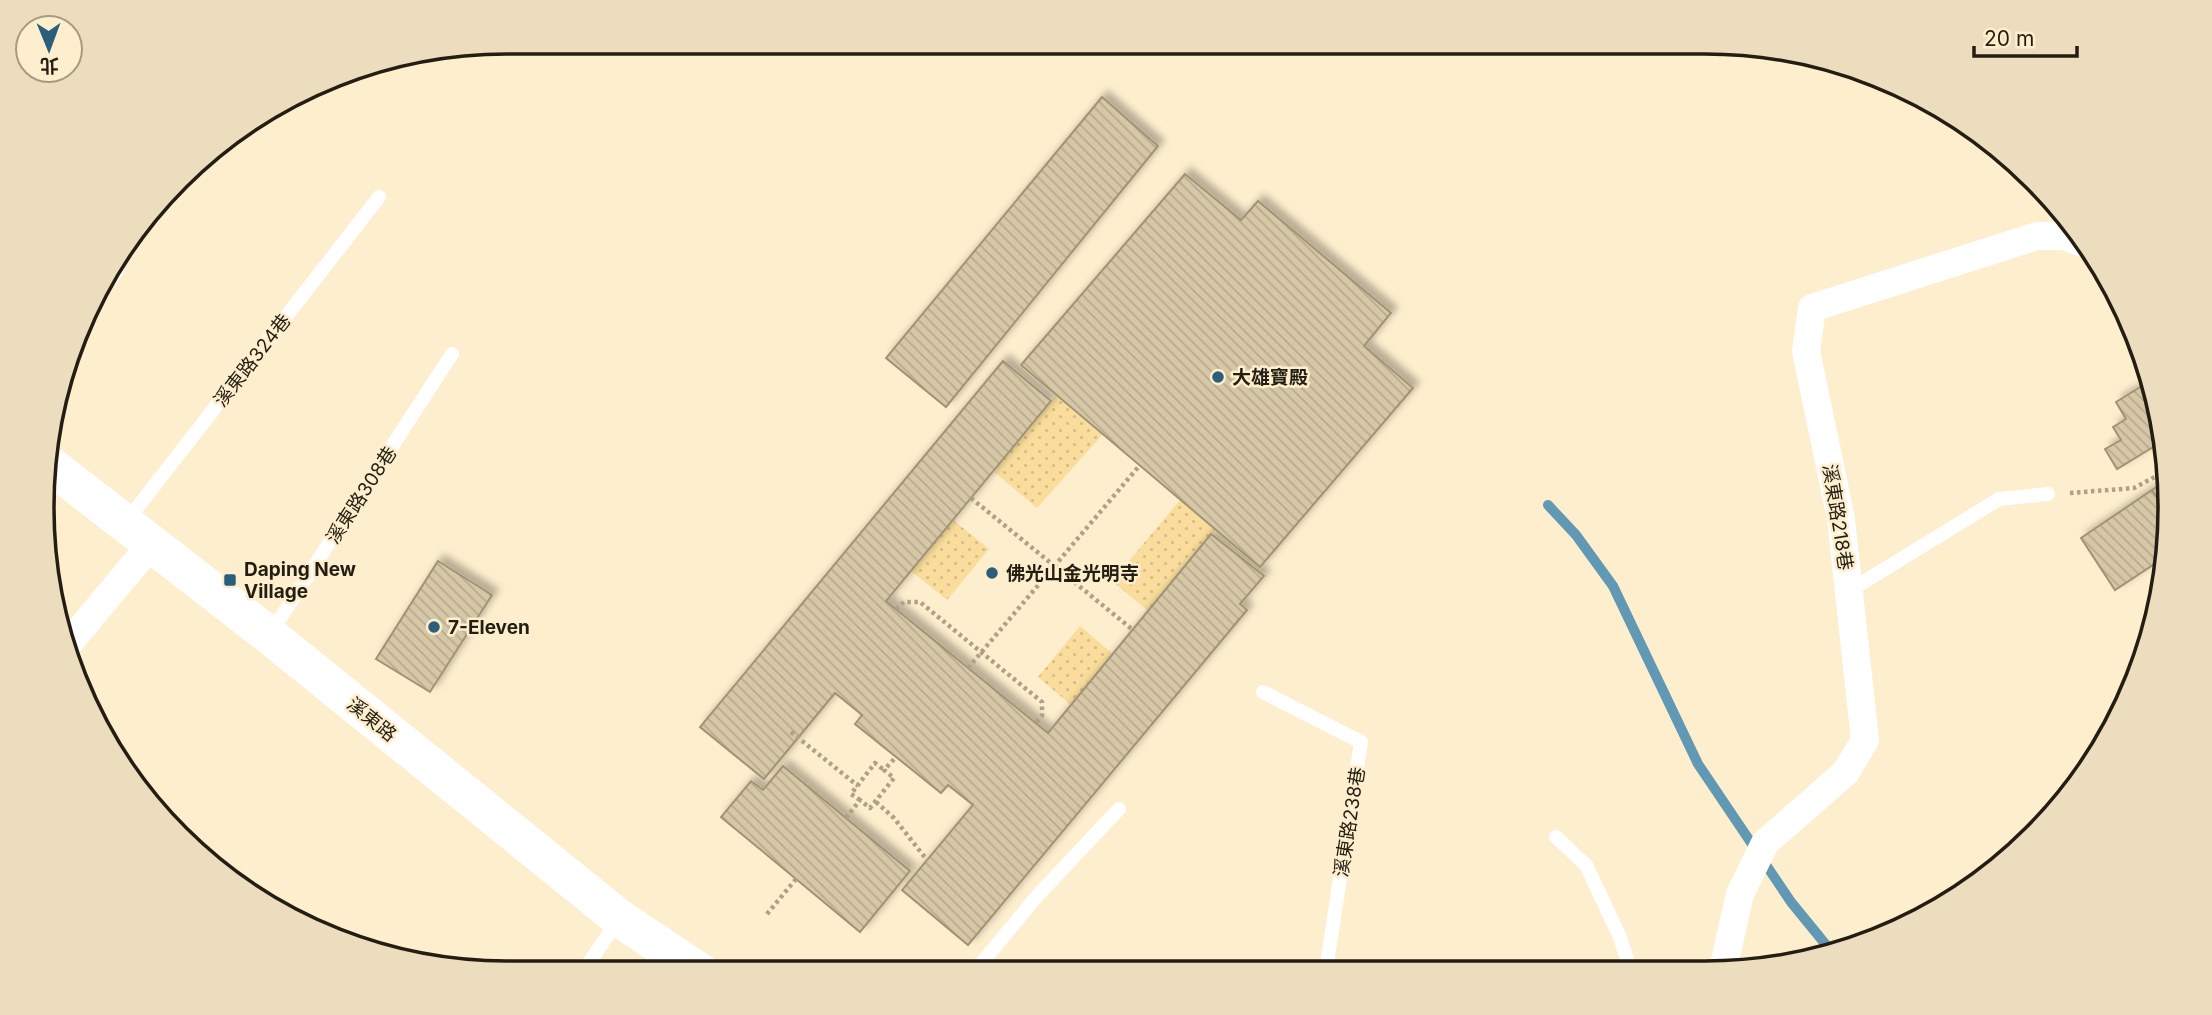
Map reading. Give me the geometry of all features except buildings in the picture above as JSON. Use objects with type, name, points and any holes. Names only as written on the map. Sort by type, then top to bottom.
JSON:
[{"type":"main road","name":"溪東路","points":[[56,470],[269,635],[619,918],[684,961]]},
{"type":"street","name":"溪東路218巷","points":[[1725,960],[1740,894],[1759,853],[1846,772],[1864,740],[1842,519],[1806,351],[1812,308],[2037,236],[2068,238]]},
{"type":"street","points":[[73,636],[138,534]]},
{"type":"lane","name":"溪東路324巷","points":[[138,534],[379,197]]},
{"type":"lane","name":"溪東路308巷","points":[[269,635],[452,354]]},
{"type":"lane","points":[[1849,591],[1999,499],[2048,495]]},
{"type":"lane","name":"溪東路238巷","points":[[1263,692],[1362,742],[1327,961]]},
{"type":"lane","points":[[983,961],[1038,895],[1119,808]]},
{"type":"lane","points":[[1556,837],[1586,865],[1620,937],[1628,961]]},
{"type":"lane","points":[[590,961],[619,918]]},
{"type":"path","points":[[968,668],[1140,465]]},
{"type":"path","points":[[2048,495],[2134,488],[2157,476]]},
{"type":"path","points":[[971,498],[1133,630]]},
{"type":"path","points":[[897,609],[904,602],[920,602],[1042,702],[1042,716],[1036,723]]},
{"type":"path","points":[[791,732],[858,786]]},
{"type":"path","points":[[884,771],[896,757]]},
{"type":"path","points":[[875,763],[884,771],[894,778],[870,808],[851,794],[875,763]]},
{"type":"path","points":[[846,818],[860,800]]},
{"type":"path","points":[[876,802],[894,818],[927,860]]},
{"type":"path","points":[[767,914],[796,879]]},
{"type":"shaded area","points":[[1057,394],[1103,434],[1037,508],[993,471]]},
{"type":"shaded area","points":[[1181,499],[1217,529],[1148,611],[1112,581]]},
{"type":"shaded area","points":[[953,520],[989,549],[947,600],[911,571]]},
{"type":"shaded area","points":[[1080,626],[1113,654],[1071,705],[1038,677]]},
{"type":"waterway","points":[[1548,505],[1576,535],[1613,586],[1698,764],[1791,902],[1825,944]]},
{"type":"place","name":"大雄寶殿","points":[[1218,377]]},
{"type":"place","name":"佛光山金光明寺","points":[[992,573]]},
{"type":"place","name":"Daping New Village","points":[[230,580]]},
{"type":"place","name":"7-Eleven","points":[[434,627]]}]
